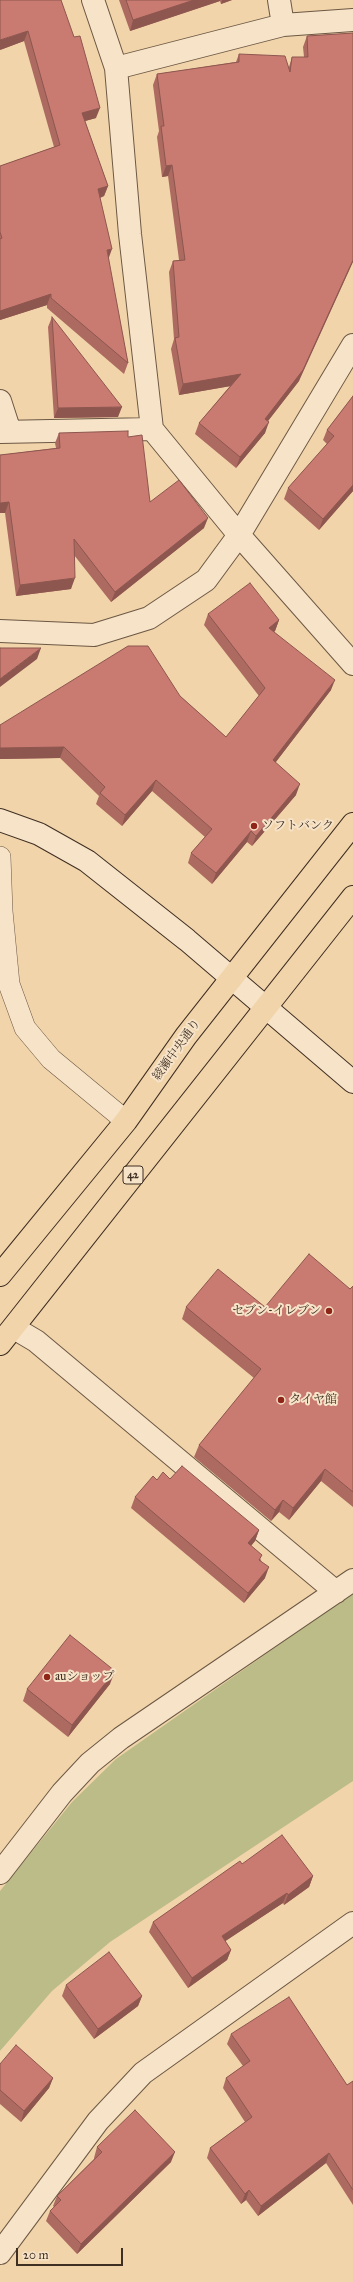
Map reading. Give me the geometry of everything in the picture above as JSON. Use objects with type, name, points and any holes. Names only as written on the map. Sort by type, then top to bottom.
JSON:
[{"type":"main road","name":"綾瀬中央通り","points":[[0,1275],[126,1121],[231,978],[353,824]]},
{"type":"main road","name":"42","points":[[7,1336],[353,897]]},
{"type":"street","points":[[93,0],[116,68],[130,234],[152,429],[239,535],[353,664]]},
{"type":"street","points":[[279,0],[283,25]]},
{"type":"street","points":[[116,68],[283,25],[353,20]]},
{"type":"street","points":[[0,631],[94,635],[149,618],[206,580],[239,535],[353,345]]},
{"type":"street","points":[[0,401],[5,432],[152,429]]},
{"type":"street","points":[[0,820],[39,834],[87,861],[187,940],[353,1082]]},
{"type":"street","points":[[0,1873],[62,1793],[90,1763],[121,1738],[344,1586],[36,1341],[7,1336]]},
{"type":"street","points":[[0,2253],[98,2121],[143,2073],[353,1923]]},
{"type":"lane","points":[[0,858],[2,911],[9,984],[25,1028],[51,1059],[126,1121]]},
{"type":"green space","points":[[353,1593],[353,1781],[110,1942],[52,1991],[0,2051],[0,1891],[72,1802],[116,1759]]},
{"type":"building","points":[[0,0],[61,0],[74,37],[80,36],[100,108],[82,113],[108,186],[98,189],[112,249],[107,250],[128,363],[51,298],[51,294],[0,311],[0,239],[2,238],[0,232],[0,166],[60,145],[28,31],[0,40]]},
{"type":"building","points":[[126,0],[194,0],[133,20]]},
{"type":"building","points":[[353,33],[353,260],[303,370],[265,419],[269,422],[240,457],[199,423],[241,374],[183,384],[175,338],[179,337],[173,261],[185,260],[172,165],[166,166],[161,126],[164,126],[157,74],[239,62],[239,54],[285,56],[290,72],[292,57],[308,57],[307,36]]},
{"type":"building","points":[[52,317],[122,407],[58,408]]},
{"type":"building","points":[[353,396],[353,485],[323,519],[288,488],[334,436],[327,430]]},
{"type":"building","points":[[128,431],[128,437],[142,435],[150,502],[179,480],[208,518],[115,592],[74,539],[75,578],[20,585],[9,502],[0,503],[0,455],[60,448],[59,433]]},
{"type":"building","points":[[250,583],[279,620],[269,628],[335,680],[273,760],[300,784],[256,836],[251,831],[216,873],[191,853],[212,829],[156,780],[125,815],[100,793],[105,787],[64,747],[0,748],[0,725],[128,646],[148,646],[180,696],[226,737],[265,688],[208,614]]},
{"type":"building","points":[[0,648],[41,648],[0,679]]},
{"type":"building","points":[[309,1254],[350,1289],[353,1286],[353,1492],[325,1469],[293,1508],[283,1500],[275,1510],[199,1445],[261,1369],[186,1307],[218,1269],[265,1307]]},
{"type":"building","points":[[182,1466],[259,1530],[248,1543],[262,1555],[259,1560],[269,1567],[248,1593],[135,1497],[153,1476],[157,1480],[163,1472],[170,1479]]},
{"type":"building","points":[[70,1635],[115,1671],[72,1725],[27,1689]]},
{"type":"building","points":[[282,1835],[313,1876],[288,1895],[287,1893],[222,1936],[231,1950],[192,1978],[153,1922],[240,1861],[242,1864]]},
{"type":"building","points":[[109,1952],[142,1996],[98,2029],[66,1985]]},
{"type":"building","points":[[289,1997],[347,2085],[353,2081],[353,2190],[329,2153],[261,2206],[249,2190],[245,2194],[210,2148],[252,2117],[226,2078],[250,2061],[231,2034]]},
{"type":"building","points":[[16,2045],[53,2078],[24,2111],[0,2090],[0,2064]]},
{"type":"building","points":[[135,2110],[175,2152],[81,2244],[50,2211],[61,2200],[57,2196],[102,2152],[97,2147]]},
{"type":"place","name":"ソフトバンク","points":[[254,826]]},
{"type":"place","name":"セブン-イレブン","points":[[329,1311]]},
{"type":"place","name":"タイヤ館","points":[[281,1400]]},
{"type":"place","name":"auショップ","points":[[47,1677]]}]
